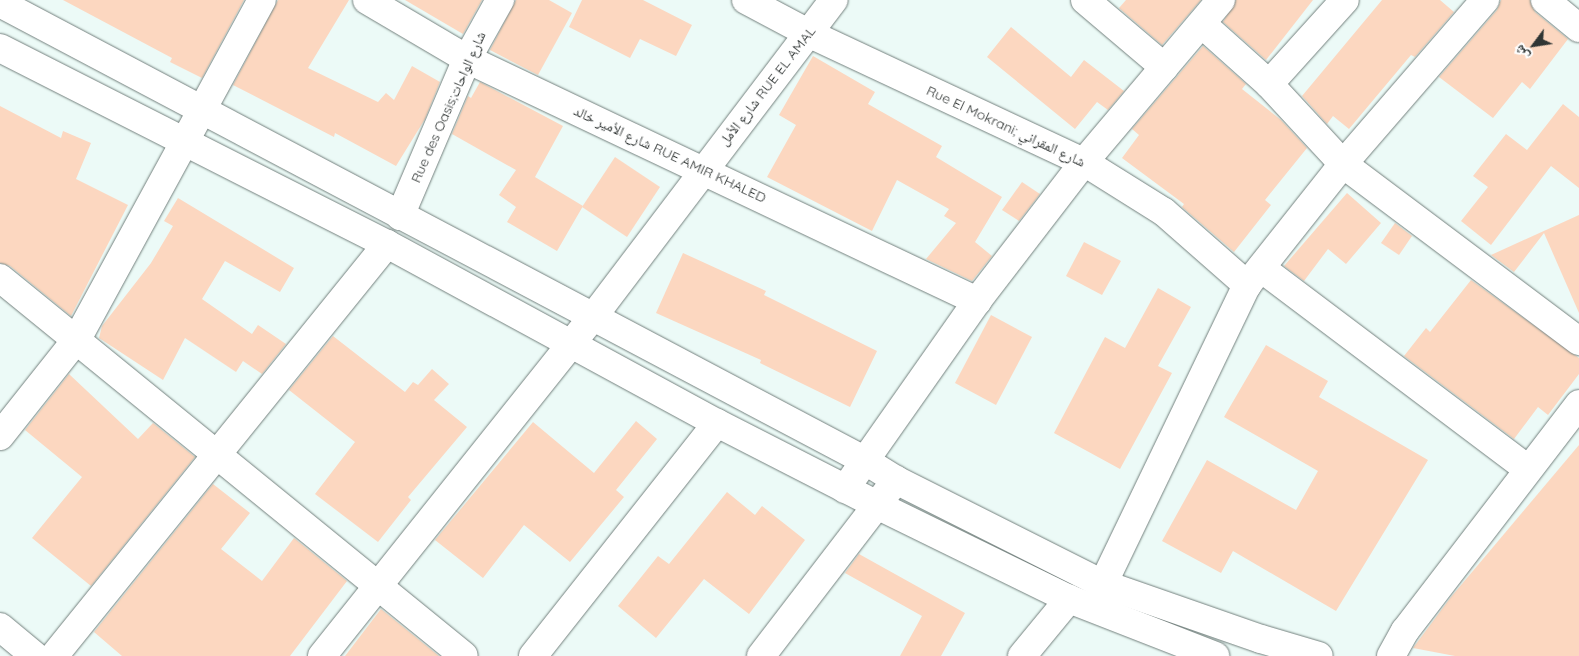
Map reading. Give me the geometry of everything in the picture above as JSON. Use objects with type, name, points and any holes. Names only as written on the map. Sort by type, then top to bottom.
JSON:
[{"type":"street","points":[[0,436],[77,339],[262,0]]},
{"type":"street","name":"شارع الأمير خالد RUE AMIR KHALED","points":[[367,0],[467,59],[704,169],[976,301]]},
{"type":"street","name":"Rue des Oasis;شارع الواحات","points":[[400,216],[467,59],[500,0]]},
{"type":"street","name":"Rue El Mokrani; شارع المقراني","points":[[746,0],[808,33],[1084,162],[1164,212],[1528,470]]},
{"type":"street","name":"شارع الأمل RUE EL AMAL","points":[[322,656],[572,344],[834,0]]},
{"type":"street","points":[[1086,0],[1164,67]]},
{"type":"street","points":[[845,489],[976,301],[1084,162],[1221,0]]},
{"type":"street","points":[[1269,84],[1346,0]]},
{"type":"street","points":[[1103,584],[1254,276],[1343,164],[1485,0]]},
{"type":"street","points":[[1545,0],[1579,28]]},
{"type":"street","points":[[6,9],[864,460],[896,480],[1103,584],[1232,630],[1319,656]]},
{"type":"street","points":[[1202,24],[1269,84],[1343,164],[1579,340]]},
{"type":"street","points":[[0,48],[184,144],[387,244],[717,423],[845,489],[1068,599],[1215,656]]},
{"type":"street","points":[[54,656],[387,244]]},
{"type":"street","points":[[0,278],[464,656]]},
{"type":"street","points":[[1391,656],[1405,631],[1579,404]]},
{"type":"street","points":[[533,656],[717,423]]},
{"type":"street","points":[[761,656],[879,506],[896,480]]},
{"type":"street","points":[[1022,656],[1068,599]]},
{"type":"street","points":[[0,627],[35,656]]},
{"type":"building","points":[[63,0],[244,0],[202,78],[170,62],[172,58]]},
{"type":"building","points":[[278,0],[349,0],[308,68],[378,102],[386,93],[394,100],[412,66],[440,82],[425,119],[396,166],[335,133],[334,137],[233,85]]},
{"type":"building","points":[[405,0],[482,0],[463,34]]},
{"type":"building","points":[[516,0],[549,0],[572,13],[538,75],[490,50]]},
{"type":"building","points":[[582,0],[643,0],[692,25],[676,56],[640,39],[630,58],[569,27]]},
{"type":"building","points":[[1126,0],[1201,0],[1162,45],[1119,8]]},
{"type":"building","points":[[1236,0],[1313,0],[1266,60],[1223,22]]},
{"type":"building","points":[[1382,0],[1440,0],[1454,12],[1415,57],[1411,55],[1349,129],[1333,116],[1327,124],[1302,96]]},
{"type":"building","points":[[1501,0],[1530,0],[1535,12],[1568,39],[1530,89],[1522,82],[1493,118],[1439,77],[1497,10]]},
{"type":"building","points":[[1011,27],[1071,77],[1084,60],[1124,91],[1108,110],[1097,102],[1075,129],[987,57]]},
{"type":"building","points":[[1203,46],[1246,84],[1242,89],[1281,120],[1307,148],[1265,200],[1271,205],[1234,252],[1182,207],[1184,204],[1122,158],[1139,135],[1132,129]]},
{"type":"building","points":[[813,56],[875,92],[868,104],[942,146],[936,157],[1002,197],[975,242],[992,256],[972,281],[926,259],[956,223],[944,216],[949,209],[897,180],[872,231],[767,177],[796,125],[779,115]]},
{"type":"building","points":[[480,82],[563,126],[535,177],[583,206],[557,251],[507,222],[516,207],[499,195],[516,170],[452,134],[468,96],[471,98]]},
{"type":"building","points":[[1563,104],[1579,117],[1579,188],[1551,166],[1491,245],[1461,221],[1488,187],[1473,176],[1506,134],[1527,150]]},
{"type":"building","points":[[0,106],[61,138],[63,131],[91,143],[76,179],[128,205],[71,316],[10,266],[0,263]]},
{"type":"building","points":[[615,157],[660,187],[627,237],[582,207]]},
{"type":"building","points":[[1022,182],[1040,194],[1019,221],[1002,210]]},
{"type":"building","points":[[1347,193],[1381,223],[1346,264],[1328,249],[1304,281],[1284,266]]},
{"type":"building","points":[[178,198],[294,268],[280,292],[225,261],[202,299],[252,334],[258,325],[286,344],[262,374],[243,361],[236,372],[185,338],[163,380],[99,338],[102,326],[151,263],[173,226],[164,221]]},
{"type":"building","points":[[1579,215],[1579,313],[1544,233],[1514,272],[1491,255]]},
{"type":"building","points":[[1395,223],[1412,236],[1399,255],[1381,243]]},
{"type":"building","points":[[1084,242],[1121,261],[1102,295],[1066,276]]},
{"type":"building","points":[[683,253],[766,291],[764,295],[877,351],[850,407],[760,363],[761,360],[656,313]]},
{"type":"building","points":[[1471,280],[1579,358],[1579,374],[1548,415],[1538,407],[1514,439],[1404,356],[1426,328],[1430,332]]},
{"type":"building","points":[[1158,288],[1191,307],[1158,366],[1172,373],[1120,469],[1054,433],[1105,337],[1125,348]]},
{"type":"building","points":[[991,315],[1032,337],[996,405],[955,383]]},
{"type":"building","points":[[333,336],[405,392],[413,382],[418,385],[432,369],[449,384],[434,400],[467,427],[408,497],[411,500],[378,542],[315,494],[355,442],[289,390]]},
{"type":"building","points":[[1266,345],[1328,381],[1319,397],[1428,460],[1336,611],[1233,551],[1221,573],[1162,541],[1207,460],[1296,510],[1318,471],[1224,417]]},
{"type":"building","points":[[69,374],[138,439],[153,423],[195,457],[91,586],[32,538],[82,477],[25,430]]},
{"type":"building","points":[[636,421],[657,439],[616,490],[624,497],[570,562],[524,525],[483,578],[435,540],[533,422],[594,473]]},
{"type":"building","points":[[1579,445],[1579,656],[1455,656],[1413,648],[1451,597]]},
{"type":"building","points":[[213,484],[250,513],[221,549],[262,581],[294,538],[347,581],[290,656],[122,656],[94,632]]},
{"type":"building","points":[[727,492],[755,515],[762,506],[805,540],[749,614],[704,579],[656,638],[618,606],[658,556],[669,564]]},
{"type":"building","points":[[859,554],[965,613],[941,656],[900,656],[922,616],[845,573]]},
{"type":"building","points":[[381,609],[439,656],[345,656]]}]
